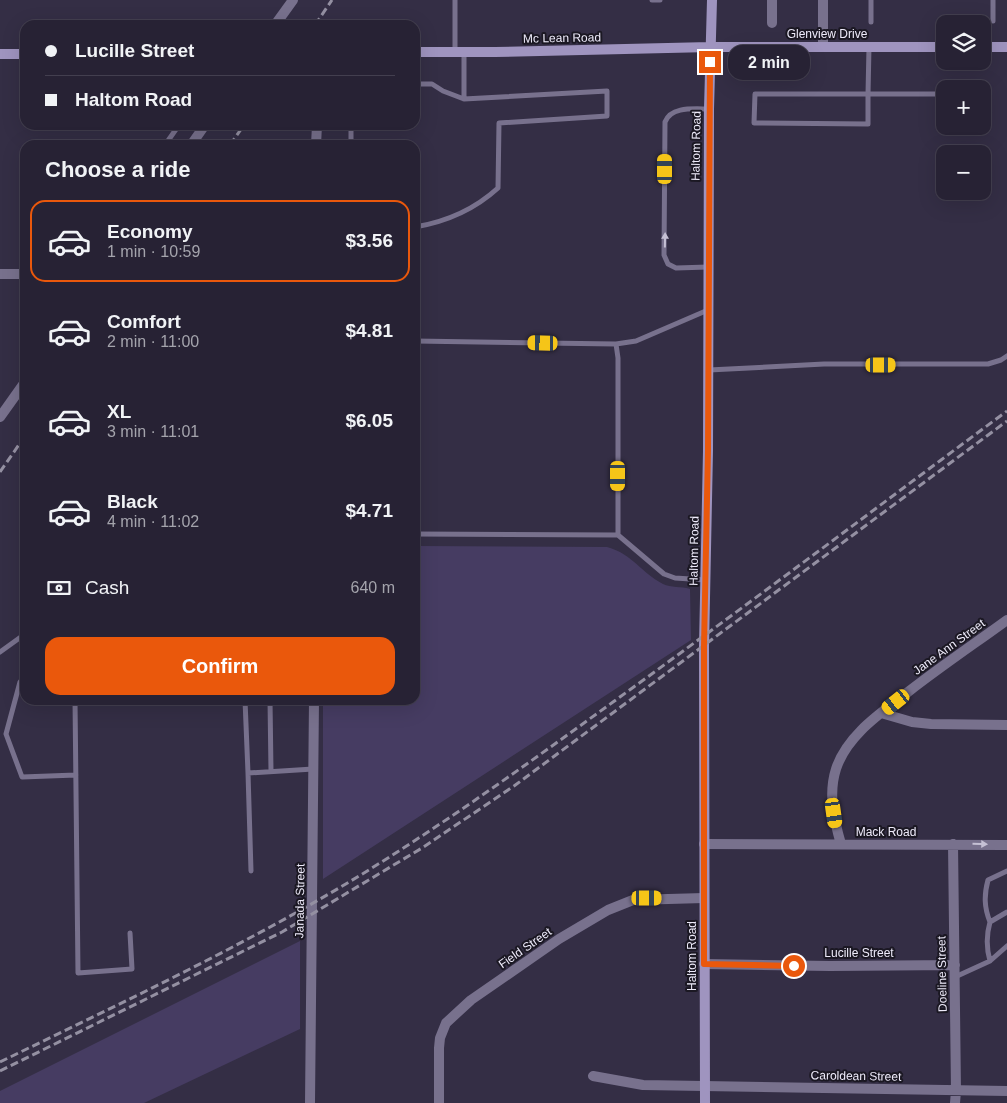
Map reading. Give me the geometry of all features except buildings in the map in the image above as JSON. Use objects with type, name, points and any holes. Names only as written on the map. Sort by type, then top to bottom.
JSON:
[{"type":"main road","name":"Haltom Road","points":[[705,1103],[704,844],[709,109],[712,0]]},
{"type":"main road","name":"Mc Lean Road","points":[[420,52],[710,47]]},
{"type":"main road","name":"Glenview Drive","points":[[710,47],[936,47]]},
{"type":"main road","points":[[991,47],[1007,47]]},
{"type":"main road","points":[[0,54],[20,54]]},
{"type":"street","points":[[278,20],[292,0]]},
{"type":"street","points":[[772,0],[772,23]]},
{"type":"street","points":[[823,0],[823,47]]},
{"type":"street","points":[[0,274],[20,274]]},
{"type":"street","points":[[0,417],[20,389]]},
{"type":"street","name":"Jane Ann Street","points":[[841,844],[836,828],[832,799],[836,769],[841,756],[850,743],[862,729],[881,713],[1007,620]]},
{"type":"street","name":"Janada Street","points":[[310,1103],[314,705]]},
{"type":"street","points":[[881,713],[912,722],[931,724],[1007,725]]},
{"type":"street","name":"Mack Road","points":[[704,844],[1007,845]]},
{"type":"street","name":"Doeline Street","points":[[953,844],[955,1103]]},
{"type":"street","name":"Field Street","points":[[439,1103],[440,1038],[446,1023],[471,1000],[559,939],[608,910],[634,900],[704,898]]},
{"type":"street","name":"Lucille Street","points":[[704,964],[955,965]]},
{"type":"street","name":"Caroldean Street","points":[[593,1076],[643,1085],[1007,1091]]},
{"type":"lane","points":[[455,0],[464,99]]},
{"type":"lane","points":[[652,0],[660,0]]},
{"type":"lane","points":[[871,0],[871,22]]},
{"type":"lane","points":[[993,0],[993,22]]},
{"type":"lane","points":[[869,47],[868,94],[868,124],[754,123],[755,94],[868,94],[936,94]]},
{"type":"lane","points":[[420,84],[432,84],[443,91],[464,99],[607,91],[607,116],[499,123],[498,188],[452,218],[420,226]]},
{"type":"lane","points":[[708,267],[676,268],[668,264],[664,255],[665,122],[671,113],[684,110],[709,109]]},
{"type":"lane","points":[[420,341],[616,344],[636,341],[708,310]]},
{"type":"lane","points":[[616,344],[618,358],[618,535]]},
{"type":"lane","points":[[708,370],[824,364],[988,364],[1007,356]]},
{"type":"lane","points":[[420,534],[618,535],[664,574],[675,578],[706,580]]},
{"type":"lane","points":[[0,652],[20,638]]},
{"type":"lane","points":[[20,682],[6,734],[22,777],[76,775]]},
{"type":"lane","points":[[75,705],[78,973],[132,969],[130,932]]},
{"type":"lane","points":[[246,705],[251,871]]},
{"type":"lane","points":[[270,705],[271,771]]},
{"type":"lane","points":[[248,772],[313,769]]},
{"type":"lane","points":[[990,961],[986,949],[986,936],[990,922],[985,910],[985,892],[988,880],[1007,871]]},
{"type":"lane","points":[[990,922],[1007,912]]},
{"type":"lane","points":[[955,977],[990,961],[1007,946]]},
{"type":"shaded area","points":[[420,546],[607,547],[624,554],[655,580],[669,586],[690,589],[691,640],[323,879],[323,705],[420,705]]},
{"type":"shaded area","points":[[300,941],[300,1029],[144,1103],[0,1103],[0,1091]]},
{"type":"railway","points":[[318,20],[332,0]]},
{"type":"railway","points":[[234,140],[240,130]]},
{"type":"railway","points":[[0,1062],[227,950],[316,902],[392,855],[488,791],[613,702],[1007,411]]},
{"type":"railway","points":[[0,1071],[282,932],[422,848],[514,786],[1007,421]]},
{"type":"railway","points":[[0,472],[20,443]]},
{"type":"route","points":[[710,62],[708,450],[704,646],[704,964],[794,966]]}]
